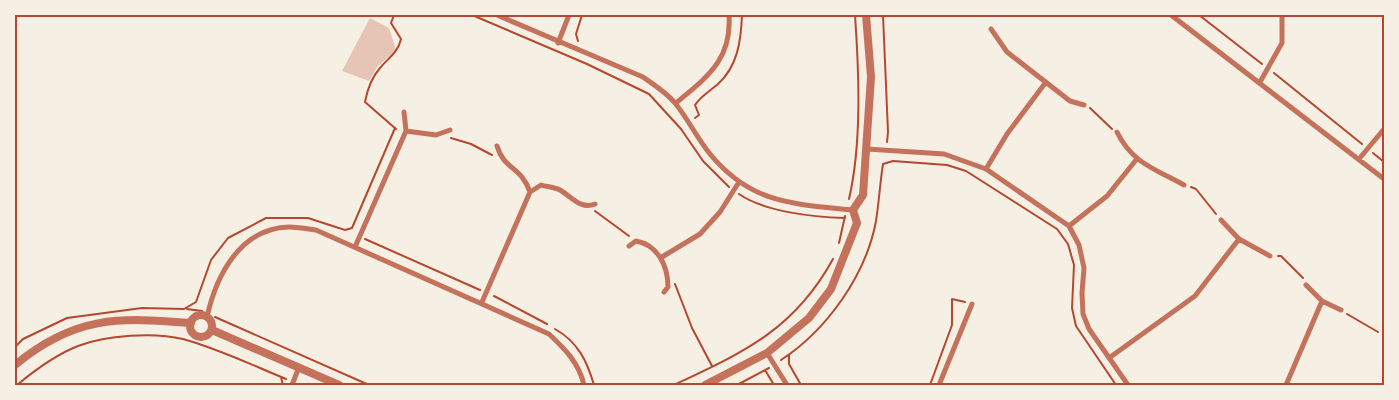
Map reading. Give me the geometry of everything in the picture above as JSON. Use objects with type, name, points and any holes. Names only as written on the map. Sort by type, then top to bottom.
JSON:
[{"type":"street","points":[[497,15],[558,43],[643,77],[676,103],[710,154],[739,182],[758,194],[780,202],[850,210]]},
{"type":"street","points":[[558,43],[569,15]]},
{"type":"street","points":[[676,103],[715,68],[724,52],[730,33],[729,15]]},
{"type":"street","points":[[850,210],[863,195],[867,149],[871,77],[866,15]]},
{"type":"street","points":[[1171,15],[1384,179]]},
{"type":"street","points":[[1260,82],[1282,43],[1282,15]]},
{"type":"street","points":[[991,30],[1007,52],[1070,101],[1084,105]]},
{"type":"street","points":[[986,168],[1006,134],[1046,82]]},
{"type":"street","points":[[355,247],[405,132],[404,112]]},
{"type":"street","points":[[1359,159],[1384,129]]},
{"type":"street","points":[[405,132],[439,134],[450,130]]},
{"type":"street","points":[[1117,132],[1124,146],[1136,160],[1184,184]]},
{"type":"street","points":[[497,146],[504,161],[525,178],[530,192]]},
{"type":"street","points":[[867,149],[944,154],[986,168],[1069,226],[1079,245],[1084,268],[1083,314],[1089,329],[1128,385]]},
{"type":"street","points":[[1069,226],[1107,196],[1136,160]]},
{"type":"street","points":[[662,257],[700,234],[720,212],[739,182]]},
{"type":"street","points":[[482,302],[530,192],[541,185],[558,189],[581,205],[589,206],[595,204]]},
{"type":"street","points":[[705,385],[767,353],[809,318],[831,289],[857,223],[850,210]]},
{"type":"street","points":[[1221,220],[1239,239],[1270,256]]},
{"type":"street","points":[[191,323],[192,331],[197,336],[207,336],[212,330],[212,323],[208,316],[223,269],[239,248],[264,232],[288,227],[316,230],[482,302],[549,334],[569,352],[582,374],[584,385]]},
{"type":"street","points":[[1109,358],[1195,296],[1239,239]]},
{"type":"street","points":[[628,246],[636,241],[643,242],[662,257],[668,274],[668,287],[664,292]]},
{"type":"street","points":[[1306,285],[1322,301],[1341,310]]},
{"type":"street","points":[[1286,385],[1322,301]]},
{"type":"street","points":[[939,385],[972,304]]},
{"type":"street","points":[[15,365],[36,348],[76,329],[99,323],[114,320],[147,320],[191,323],[199,316],[208,316]]},
{"type":"street","points":[[212,330],[339,385]]},
{"type":"street","points":[[767,353],[788,385]]},
{"type":"street","points":[[292,385],[299,367]]},
{"type":"path","points":[[394,15],[391,23],[401,39],[400,47],[372,80],[365,102],[382,118],[405,132]]},
{"type":"path","points":[[472,15],[570,57],[649,94],[681,129],[703,161],[734,190],[748,200],[820,217],[845,218]]},
{"type":"path","points":[[570,57],[579,39],[576,34],[582,15]]},
{"type":"path","points":[[689,123],[699,115],[695,105],[700,98],[719,83],[729,70],[741,44],[742,15]]},
{"type":"path","points":[[837,248],[845,218],[850,210],[852,187],[859,68],[855,15]]},
{"type":"path","points":[[737,385],[789,355],[812,334],[837,306],[854,279],[866,252],[876,222],[888,132],[883,15]]},
{"type":"path","points":[[1199,15],[1384,162]]},
{"type":"path","points":[[1084,105],[1092,108],[1108,127],[1117,132]]},
{"type":"path","points":[[439,134],[471,144],[504,161]]},
{"type":"path","points":[[884,164],[893,160],[946,166],[966,171],[1057,229],[1068,244],[1074,265],[1072,308],[1076,326],[1116,385]]},
{"type":"path","points":[[1184,184],[1196,189],[1221,220]]},
{"type":"path","points":[[589,206],[636,241]]},
{"type":"path","points":[[674,385],[771,334],[804,302],[820,282],[834,256]]},
{"type":"path","points":[[1270,256],[1281,256],[1303,277],[1306,285]]},
{"type":"path","points":[[668,274],[677,286],[692,328],[712,366]]},
{"type":"path","points":[[930,385],[952,325],[952,299],[972,304]]},
{"type":"path","points":[[184,309],[198,309],[208,316],[369,385]]},
{"type":"path","points":[[1341,310],[1378,332]]},
{"type":"path","points":[[17,385],[34,370],[78,346],[124,336],[181,339],[212,348],[281,377],[283,385]]},
{"type":"path","points":[[789,355],[789,364],[801,385]]},
{"type":"path","points":[[765,370],[774,385]]},
{"type":"building","points":[[370,18],[389,28],[396,50],[377,67],[369,81],[342,71]]}]
